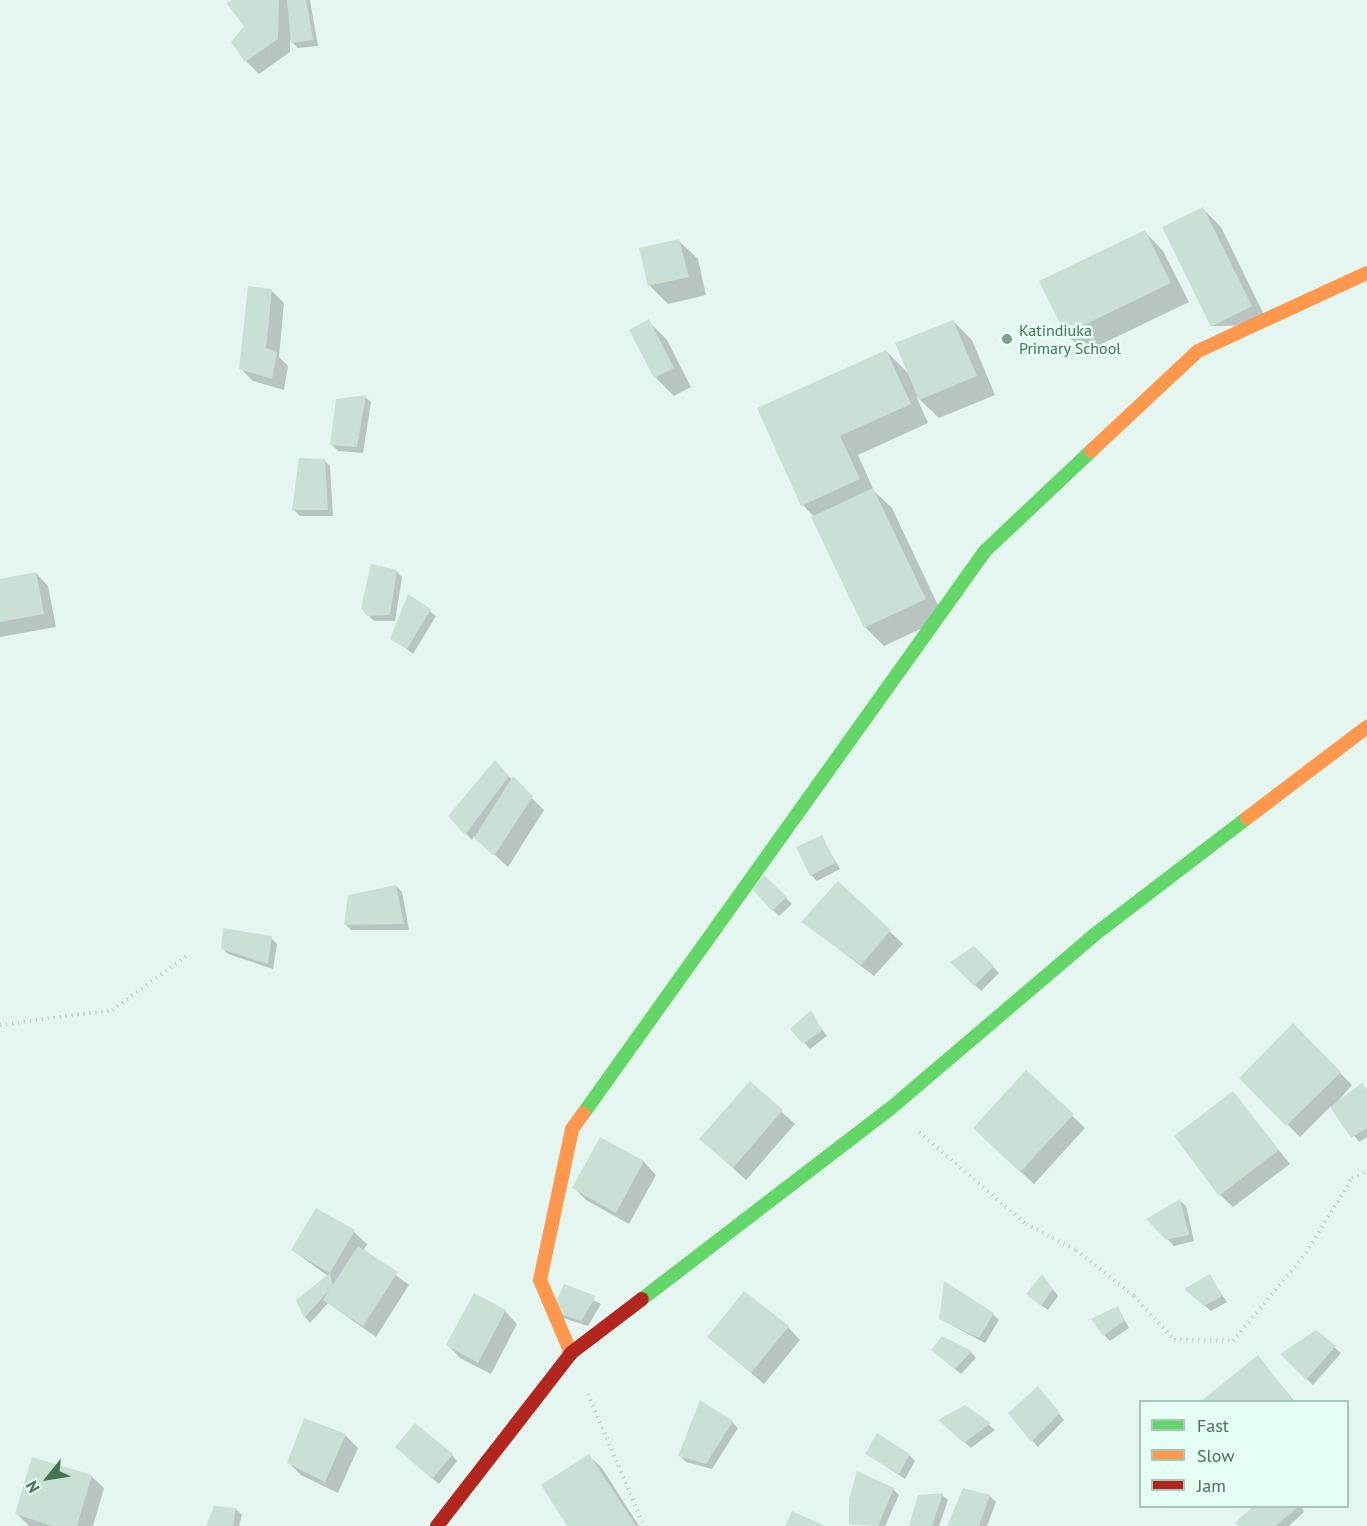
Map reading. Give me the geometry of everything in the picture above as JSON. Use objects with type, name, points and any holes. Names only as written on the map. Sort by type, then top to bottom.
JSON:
[{"type":"street","points":[[571,1353],[540,1280],[572,1129],[985,551],[1198,351],[1367,273]]},
{"type":"street","points":[[437,1526],[571,1353],[891,1108],[1094,935],[1367,727]]},
{"type":"path","points":[[0,1025],[112,1010],[187,956]]},
{"type":"path","points":[[891,1108],[1026,1224],[1076,1250],[1134,1296],[1174,1340],[1233,1341],[1306,1253],[1352,1178],[1367,1172]]},
{"type":"path","points":[[571,1353],[644,1526]]},
{"type":"building","points":[[232,0],[279,0],[278,39],[245,62],[231,42],[244,26],[226,3]]},
{"type":"building","points":[[287,0],[306,0],[313,40],[291,43]]},
{"type":"building","points":[[1203,207],[1252,306],[1211,327],[1162,227]]},
{"type":"building","points":[[1145,230],[1171,283],[1065,334],[1039,281]]},
{"type":"building","points":[[679,239],[689,277],[648,286],[639,248]]},
{"type":"building","points":[[248,286],[272,289],[266,348],[277,352],[272,379],[239,369]]},
{"type":"building","points":[[649,319],[674,368],[654,378],[629,330]]},
{"type":"building","points":[[953,320],[977,376],[919,400],[895,343]]},
{"type":"building","points":[[886,350],[911,404],[840,436],[860,479],[801,506],[757,408]]},
{"type":"building","points":[[366,395],[357,447],[330,445],[336,399]]},
{"type":"building","points":[[299,458],[325,459],[328,510],[292,510]]},
{"type":"building","points":[[873,488],[926,599],[864,628],[811,517]]},
{"type":"building","points":[[371,564],[397,570],[390,615],[367,616],[361,608]]},
{"type":"building","points":[[36,572],[44,614],[0,622],[0,579]]},
{"type":"building","points":[[408,594],[431,609],[407,649],[390,639]]},
{"type":"building","points":[[495,760],[509,776],[465,835],[448,816]]},
{"type":"building","points":[[513,776],[533,796],[494,856],[474,838]]},
{"type":"building","points":[[822,835],[835,863],[810,876],[796,847]]},
{"type":"building","points":[[764,875],[787,897],[772,911],[752,889]]},
{"type":"building","points":[[838,881],[891,930],[861,965],[801,922]]},
{"type":"building","points":[[396,885],[404,924],[344,925],[348,895]]},
{"type":"building","points":[[223,928],[272,936],[268,964],[221,949]]},
{"type":"building","points":[[974,946],[994,966],[974,986],[950,962]]},
{"type":"building","points":[[811,1010],[822,1030],[803,1044],[790,1029]]},
{"type":"building","points":[[1293,1023],[1341,1072],[1286,1126],[1239,1078]]},
{"type":"building","points":[[1026,1070],[1074,1114],[1020,1172],[973,1128]]},
{"type":"building","points":[[750,1081],[783,1110],[733,1168],[699,1139]]},
{"type":"building","points":[[1362,1083],[1367,1089],[1367,1128],[1351,1138],[1330,1107]]},
{"type":"building","points":[[1233,1091],[1279,1150],[1219,1196],[1174,1136]]},
{"type":"building","points":[[600,1137],[644,1161],[616,1213],[572,1188]]},
{"type":"building","points":[[1180,1199],[1189,1235],[1166,1240],[1146,1219]]},
{"type":"building","points":[[316,1208],[355,1230],[330,1273],[291,1250]]},
{"type":"building","points":[[358,1246],[398,1272],[363,1326],[323,1300]]},
{"type":"building","points":[[330,1273],[333,1286],[304,1318],[296,1300]]},
{"type":"building","points":[[1042,1274],[1053,1289],[1041,1306],[1026,1294]]},
{"type":"building","points":[[1210,1274],[1222,1296],[1204,1306],[1184,1289]]},
{"type":"building","points":[[944,1281],[994,1313],[979,1338],[939,1319]]},
{"type":"building","points":[[564,1284],[596,1296],[581,1321],[552,1311]]},
{"type":"building","points":[[744,1291],[789,1326],[751,1373],[707,1337]]},
{"type":"building","points":[[474,1293],[506,1310],[478,1363],[446,1345]]},
{"type":"building","points":[[1118,1306],[1124,1321],[1103,1336],[1091,1319]]},
{"type":"building","points":[[1316,1330],[1336,1346],[1306,1380],[1280,1354]]},
{"type":"building","points":[[942,1336],[972,1351],[955,1369],[931,1350]]},
{"type":"building","points":[[1258,1355],[1292,1400],[1202,1400]]},
{"type":"building","points":[[1038,1386],[1060,1413],[1031,1442],[1008,1413]]},
{"type":"building","points":[[700,1400],[733,1421],[706,1464],[678,1456]]},
{"type":"building","points":[[965,1405],[991,1423],[964,1443],[938,1420]]},
{"type":"building","points":[[304,1418],[346,1434],[325,1482],[287,1463]]},
{"type":"building","points":[[415,1423],[453,1454],[432,1479],[395,1447]]},
{"type":"building","points":[[877,1433],[910,1454],[899,1474],[865,1454]]},
{"type":"building","points":[[589,1454],[636,1526],[567,1526],[541,1485]]},
{"type":"building","points":[[32,1457],[92,1475],[77,1526],[53,1526],[15,1514]]},
{"type":"building","points":[[857,1471],[894,1488],[878,1526],[849,1524],[849,1499]]},
{"type":"building","points":[[963,1488],[990,1495],[979,1526],[947,1526]]},
{"type":"building","points":[[943,1493],[932,1526],[909,1526],[918,1495]]},
{"type":"building","points":[[214,1506],[236,1508],[233,1526],[206,1526]]},
{"type":"building","points":[[1252,1508],[1297,1508],[1276,1526],[1239,1526],[1235,1522]]},
{"type":"building","points":[[792,1511],[825,1526],[785,1526]]},
{"type":"traffic: fast","points":[[583,1114],[985,551],[1091,451]]},
{"type":"traffic: fast","points":[[642,1299],[891,1108],[1094,935],[1247,818]]},
{"type":"traffic: slow","points":[[1091,451],[1198,351],[1367,273]]},
{"type":"traffic: slow","points":[[1247,818],[1367,727]]},
{"type":"traffic: slow","points":[[571,1353],[540,1280],[572,1129],[583,1114]]},
{"type":"traffic: jam","points":[[437,1526],[571,1353],[642,1299]]},
{"type":"place","name":"Katindiuka Primary School","points":[[1007,339]]}]
